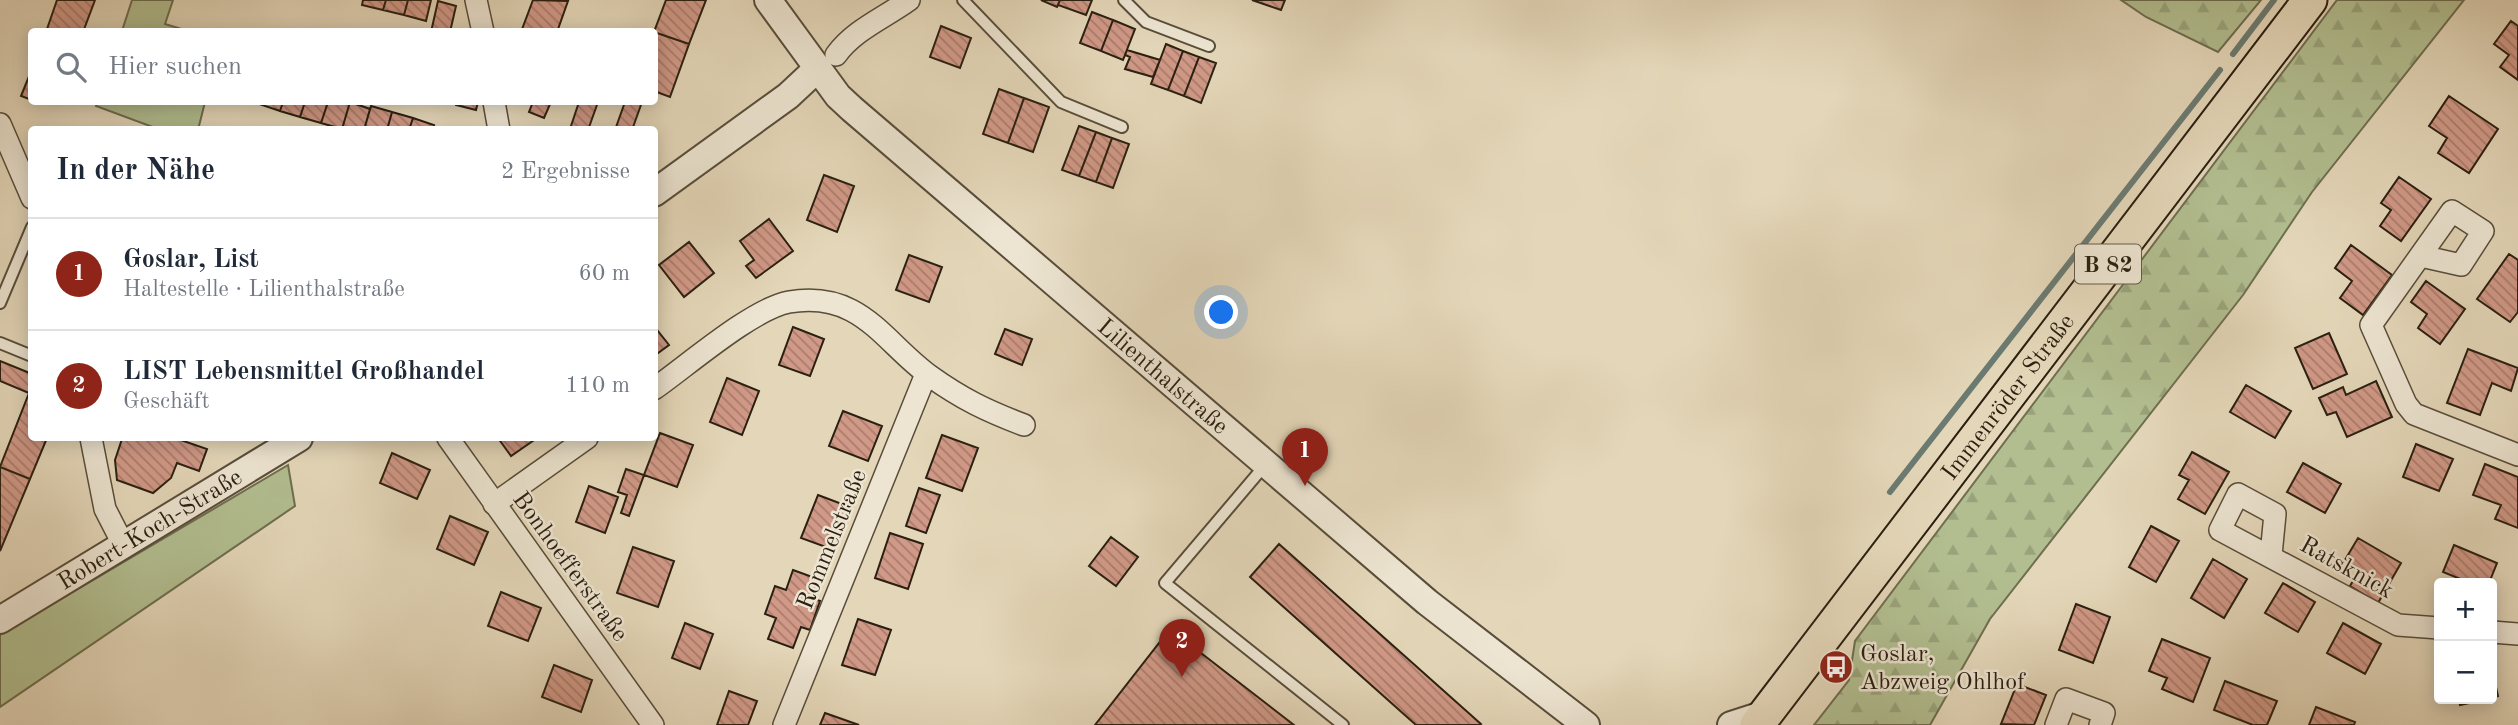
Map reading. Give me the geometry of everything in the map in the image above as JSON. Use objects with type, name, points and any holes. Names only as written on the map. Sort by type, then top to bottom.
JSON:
[{"type":"main road","name":"Immenröder Straße","points":[[1761,720],[2310,0]]},
{"type":"street","points":[[475,0],[482,28]]},
{"type":"street","name":"Lilienthalstraße","points":[[768,0],[852,109],[1427,602],[1586,725]]},
{"type":"street","points":[[658,190],[739,129],[754,110],[790,83],[845,52],[876,30],[887,16],[909,0]]},
{"type":"street","points":[[495,105],[498,126]]},
{"type":"street","points":[[0,124],[28,189]]},
{"type":"street","points":[[2421,256],[2371,325],[2406,404],[2414,414],[2518,455]]},
{"type":"street","points":[[658,386],[752,319],[789,302],[830,303],[870,320],[926,374],[970,404],[1024,425]]},
{"type":"street","name":"Rommelstraße","points":[[785,725],[926,374]]},
{"type":"street","points":[[92,441],[105,509],[124,547]]},
{"type":"street","name":"Robert-Koch-Straße","points":[[0,620],[294,441]]},
{"type":"street","name":"Bonhoefferstraße","points":[[450,441],[653,725]]},
{"type":"street","points":[[494,504],[583,441]]},
{"type":"street","name":"Ratsknick","points":[[2271,555],[2398,625],[2434,628]]},
{"type":"street","points":[[2497,632],[2518,634]]},
{"type":"street","points":[[2056,725],[2066,699],[2104,713],[2099,725]]},
{"type":"street","points":[[1731,725],[1761,720]]},
{"type":"lane","points":[[962,0],[1061,102],[1122,127]]},
{"type":"lane","points":[[1124,0],[1146,22],[1209,46]]},
{"type":"lane","points":[[0,303],[28,237]]},
{"type":"lane","points":[[0,343],[28,354]]},
{"type":"lane","points":[[1266,464],[1165,583],[1343,725]]},
{"type":"green space","points":[[132,0],[173,0],[165,24],[178,28],[123,28]]},
{"type":"green space","points":[[2121,0],[2261,0],[2218,52],[2146,17]]},
{"type":"green space","points":[[2337,0],[2464,0],[2312,192],[2243,295],[1990,619],[1930,725],[1814,725],[1849,680],[1855,641]]},
{"type":"green space","points":[[204,105],[199,126],[150,126],[96,106]]},
{"type":"green space","points":[[288,465],[295,506],[0,707],[0,635]]},
{"type":"building","points":[[57,0],[95,0],[84,28],[47,28]]},
{"type":"building","points":[[363,0],[386,0],[383,10],[362,5]]},
{"type":"building","points":[[386,0],[408,0],[404,15],[383,10]]},
{"type":"building","points":[[408,0],[431,0],[426,21],[404,15]]},
{"type":"building","points":[[533,0],[568,1],[558,28],[522,28]]},
{"type":"building","points":[[666,0],[706,0],[689,44],[658,33],[658,28],[656,28]]},
{"type":"building","points":[[1041,0],[1060,0],[1057,7]]},
{"type":"building","points":[[1060,0],[1092,0],[1086,15],[1058,5]]},
{"type":"building","points":[[1252,0],[1285,0],[1281,10]]},
{"type":"building","points":[[438,1],[456,6],[451,28],[432,28]]},
{"type":"building","points":[[1092,12],[1113,20],[1101,51],[1080,43]]},
{"type":"building","points":[[1113,20],[1135,29],[1123,60],[1101,51]]},
{"type":"building","points":[[2511,21],[2518,26],[2518,80],[2500,67],[2509,55],[2494,44]]},
{"type":"building","points":[[941,26],[971,38],[960,68],[930,57]]},
{"type":"building","points":[[658,33],[689,44],[670,97],[658,92]]},
{"type":"building","points":[[1166,44],[1183,51],[1168,90],[1151,84]]},
{"type":"building","points":[[1127,50],[1160,60],[1153,77],[1125,69],[1130,57],[1125,55]]},
{"type":"building","points":[[1183,51],[1199,57],[1184,96],[1168,90]]},
{"type":"building","points":[[1199,57],[1216,63],[1201,103],[1184,96]]},
{"type":"building","points":[[28,79],[28,99],[21,96]]},
{"type":"building","points":[[999,89],[1024,98],[1008,143],[983,134]]},
{"type":"building","points":[[2449,96],[2498,129],[2469,173],[2438,153],[2447,138],[2429,126]]},
{"type":"building","points":[[1024,98],[1049,107],[1033,152],[1008,143]]},
{"type":"building","points":[[262,105],[282,105],[280,111]]},
{"type":"building","points":[[282,105],[304,105],[300,117],[280,111]]},
{"type":"building","points":[[304,105],[327,105],[321,123],[300,117]]},
{"type":"building","points":[[327,105],[349,105],[343,126],[321,123]]},
{"type":"building","points":[[349,105],[370,109],[365,126],[343,126]]},
{"type":"building","points":[[456,105],[477,105],[476,110]]},
{"type":"building","points":[[532,105],[550,105],[544,118],[529,112]]},
{"type":"building","points":[[578,105],[597,105],[589,126],[571,126]]},
{"type":"building","points":[[624,105],[641,105],[633,126],[616,126]]},
{"type":"building","points":[[371,106],[392,112],[388,126],[365,126]]},
{"type":"building","points":[[392,112],[413,118],[410,126],[388,126]]},
{"type":"building","points":[[413,118],[434,125],[434,126],[410,126]]},
{"type":"building","points":[[1079,126],[1096,132],[1079,176],[1062,170]]},
{"type":"building","points":[[1096,132],[1112,138],[1096,182],[1079,176]]},
{"type":"building","points":[[1112,138],[1129,144],[1113,188],[1096,182]]},
{"type":"building","points":[[824,175],[854,186],[837,232],[807,220]]},
{"type":"building","points":[[2399,177],[2431,199],[2401,241],[2380,226],[2391,210],[2381,203]]},
{"type":"building","points":[[769,219],[793,251],[756,278],[746,266],[754,260],[740,241]]},
{"type":"building","points":[[689,242],[714,273],[684,297],[659,265]]},
{"type":"building","points":[[2351,245],[2392,275],[2363,315],[2340,298],[2352,281],[2335,268]]},
{"type":"building","points":[[2509,254],[2518,260],[2518,312],[2510,322],[2477,299]]},
{"type":"building","points":[[909,255],[942,267],[929,302],[896,290]]},
{"type":"building","points":[[2426,281],[2465,309],[2440,344],[2418,328],[2427,314],[2411,302]]},
{"type":"building","points":[[793,327],[824,339],[810,376],[779,365]]},
{"type":"building","points":[[1005,329],[1032,339],[1022,365],[995,354]]},
{"type":"building","points":[[658,331],[669,345],[658,353]]},
{"type":"building","points":[[2329,333],[2347,374],[2313,389],[2295,348]]},
{"type":"building","points":[[2468,349],[2518,368],[2511,391],[2492,383],[2480,415],[2447,403]]},
{"type":"building","points":[[0,361],[28,372],[28,393],[0,381]]},
{"type":"building","points":[[727,378],[759,391],[742,435],[710,422]]},
{"type":"building","points":[[2376,381],[2392,417],[2347,437],[2336,412],[2327,415],[2319,398],[2343,387],[2346,395]]},
{"type":"building","points":[[2246,385],[2291,411],[2275,438],[2230,412]]},
{"type":"building","points":[[28,396],[28,441],[46,441],[30,479],[0,467]]},
{"type":"building","points":[[843,411],[882,426],[868,461],[829,446]]},
{"type":"building","points":[[660,433],[693,445],[677,487],[644,475]]},
{"type":"building","points":[[942,435],[978,448],[962,491],[926,478]]},
{"type":"building","points":[[121,441],[184,441],[207,449],[199,471],[177,463],[171,478],[153,493],[117,480],[115,460]]},
{"type":"building","points":[[500,441],[533,441],[511,456]]},
{"type":"building","points":[[2416,444],[2453,459],[2439,491],[2403,477]]},
{"type":"building","points":[[2192,452],[2229,472],[2205,514],[2178,499],[2189,480],[2179,475]]},
{"type":"building","points":[[392,453],[430,470],[417,499],[380,483]]},
{"type":"building","points":[[2303,463],[2341,484],[2325,513],[2287,492]]},
{"type":"building","points":[[2485,464],[2518,477],[2518,528],[2495,519],[2501,505],[2473,495]]},
{"type":"building","points":[[0,467],[30,479],[0,551]]},
{"type":"building","points":[[626,469],[644,475],[629,516],[621,513],[627,495],[618,492]]},
{"type":"building","points":[[589,486],[618,497],[605,533],[576,522]]},
{"type":"building","points":[[919,488],[940,495],[926,533],[906,526]]},
{"type":"building","points":[[818,495],[850,507],[834,550],[801,538]]},
{"type":"building","points":[[450,516],[488,532],[474,565],[437,549]]},
{"type":"building","points":[[2151,526],[2179,541],[2156,582],[2129,567]]},
{"type":"building","points":[[890,533],[923,544],[908,589],[875,578]]},
{"type":"building","points":[[1111,537],[1138,557],[1116,586],[1089,566]]},
{"type":"building","points":[[2358,538],[2401,563],[2378,603],[2350,586],[2360,569],[2345,560]]},
{"type":"building","points":[[1279,544],[1481,724],[1416,725],[1250,577]]},
{"type":"building","points":[[2454,545],[2497,563],[2491,578],[2458,578],[2443,572]]},
{"type":"building","points":[[633,547],[674,561],[658,607],[617,593]]},
{"type":"building","points":[[2213,559],[2247,579],[2224,618],[2191,598]]},
{"type":"building","points":[[793,570],[818,579],[811,598],[820,601],[810,630],[801,627],[793,648],[768,639],[776,618],[765,614],[775,586],[786,590]]},
{"type":"building","points":[[2283,583],[2315,602],[2298,632],[2265,613]]},
{"type":"building","points":[[501,592],[541,608],[528,641],[488,626]]},
{"type":"building","points":[[2076,604],[2110,617],[2093,663],[2059,650]]},
{"type":"building","points":[[858,619],[891,630],[875,675],[842,665]]},
{"type":"building","points":[[685,623],[713,634],[700,669],[672,658]]},
{"type":"building","points":[[2343,623],[2381,644],[2365,674],[2327,653]]},
{"type":"building","points":[[1170,629],[1294,725],[1095,725]]},
{"type":"building","points":[[2162,639],[2210,658],[2193,702],[2162,689],[2167,678],[2149,671]]},
{"type":"building","points":[[554,665],[592,680],[581,712],[542,697]]},
{"type":"building","points":[[2225,681],[2277,701],[2267,725],[2253,725],[2214,710]]},
{"type":"building","points":[[2017,684],[2046,695],[2034,725],[2001,724]]},
{"type":"building","points":[[729,691],[757,701],[748,725],[717,725]]},
{"type":"building","points":[[2316,707],[2355,722],[2354,725],[2309,725]]},
{"type":"building","points":[[825,713],[859,725],[820,725]]},
{"type":"waterway","points":[[2233,54],[2274,0]]},
{"type":"waterway","points":[[1890,492],[2220,70]]},
{"type":"place","name":"Goslar, List","points":[[1305,486]]},
{"type":"place","name":"Goslar, Abzweig Ohlhof","points":[[1836,667]]},
{"type":"place","name":"LIST Lebensmittel Großhandel","points":[[1182,677]]}]
